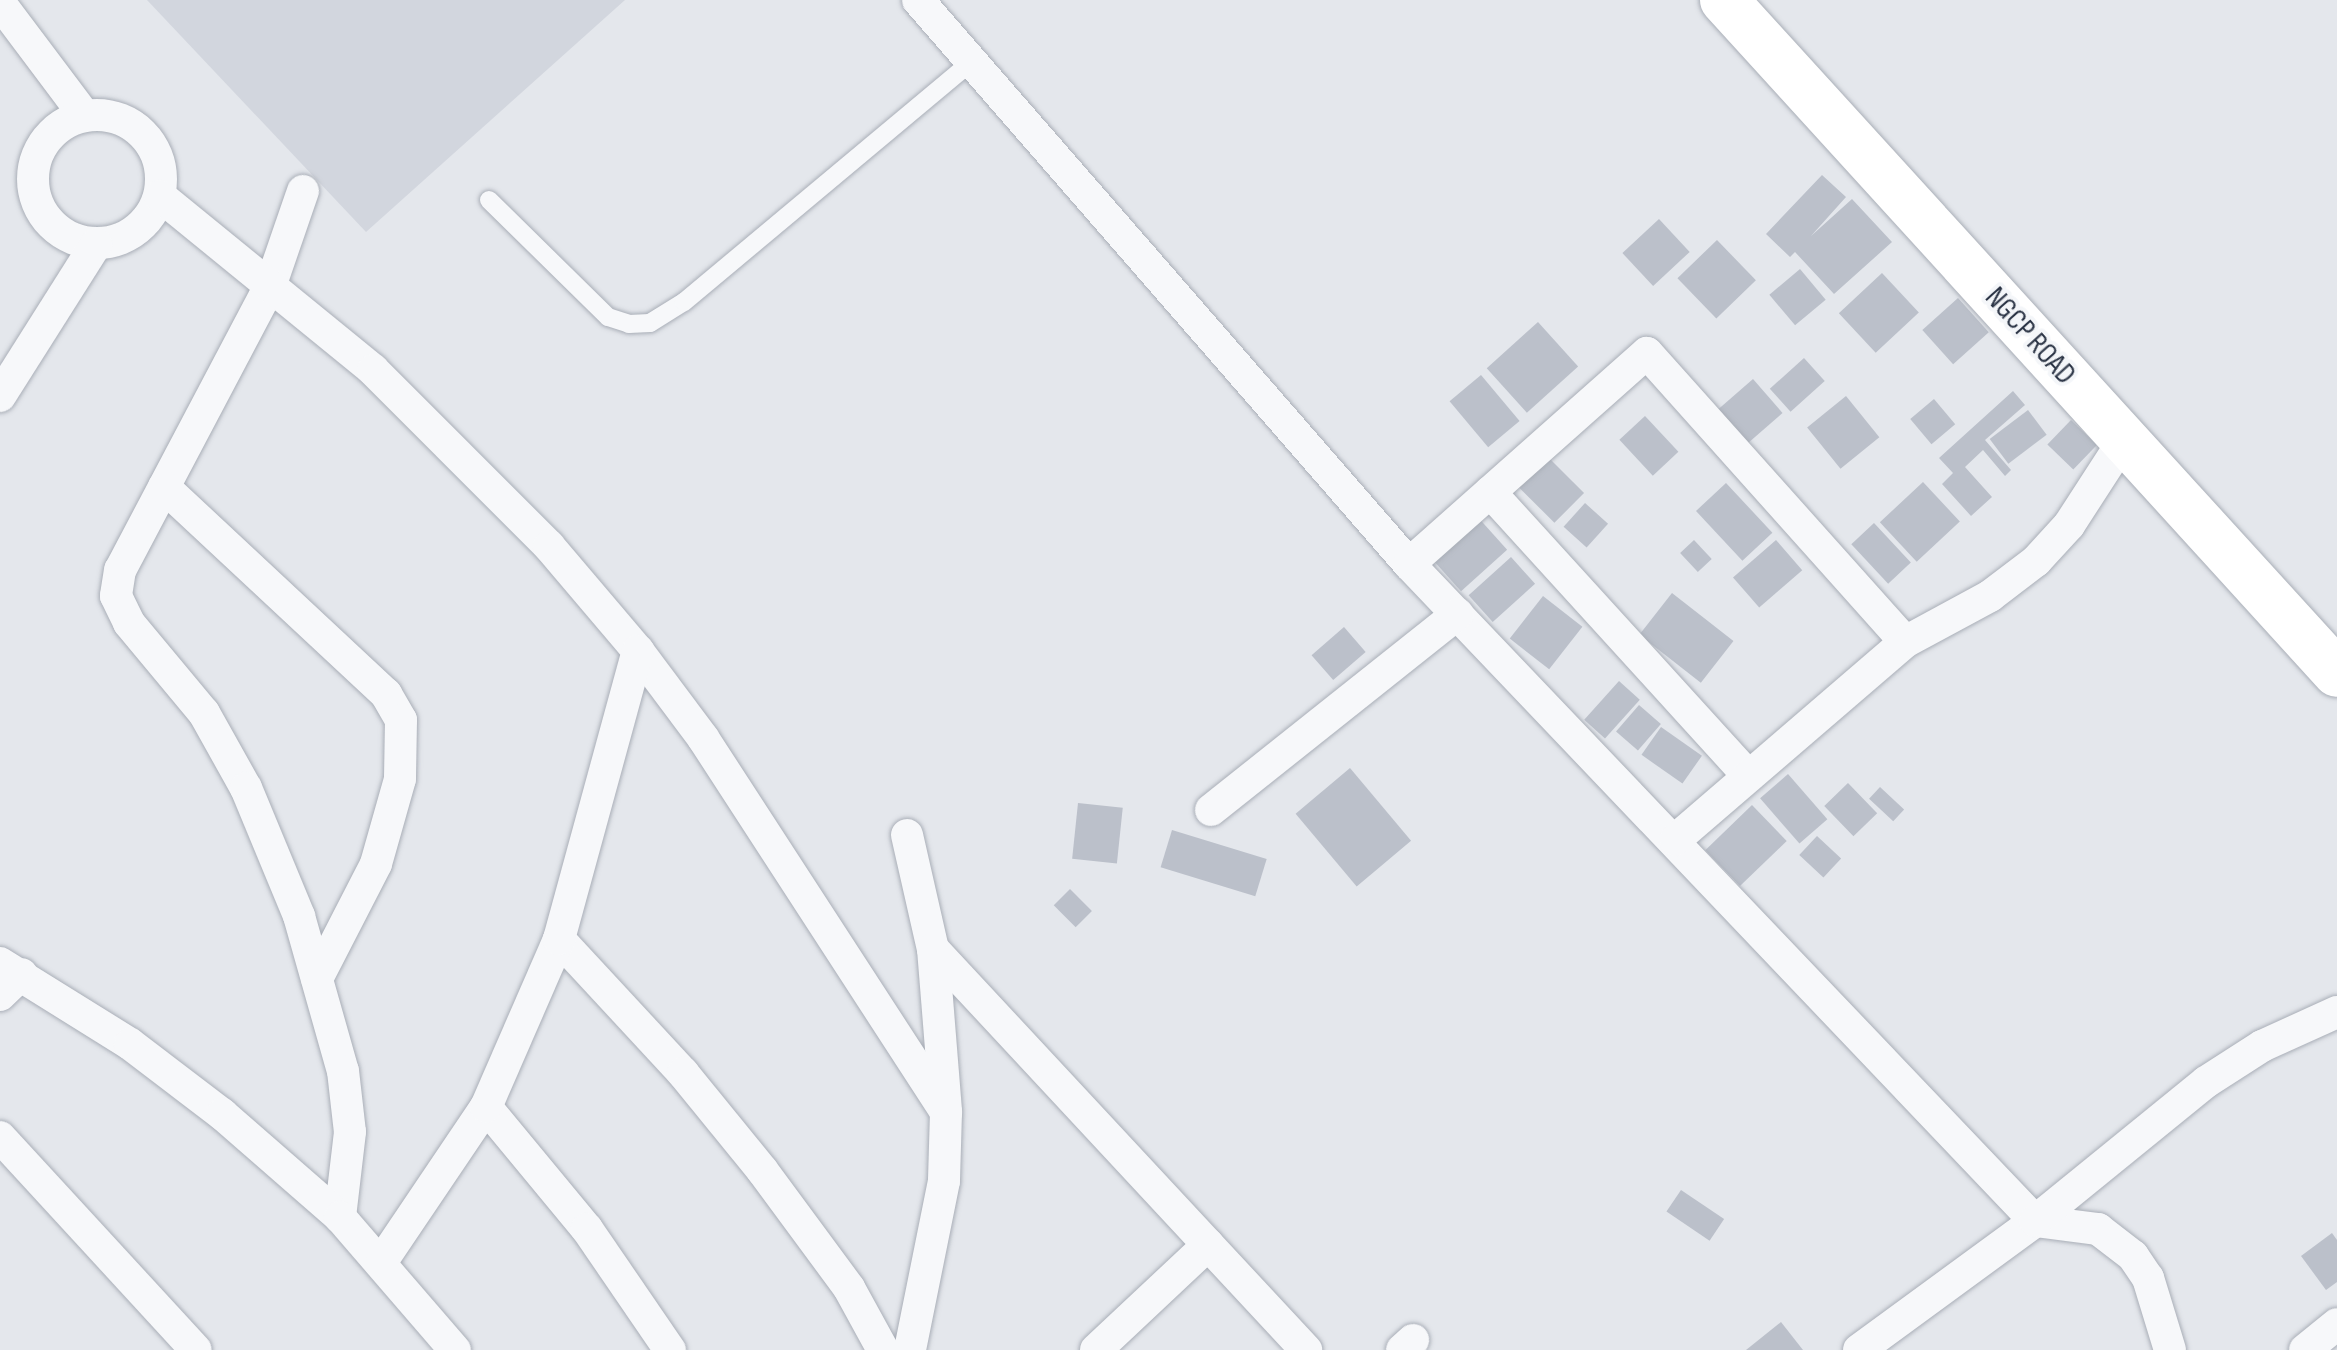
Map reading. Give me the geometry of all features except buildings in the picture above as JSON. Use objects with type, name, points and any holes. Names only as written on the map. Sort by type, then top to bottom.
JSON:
[{"type":"main road","name":"NGCP ROAD","points":[[1724,0],[2337,673]]},
{"type":"street","points":[[918,0],[1410,564],[2036,1221],[2098,1229],[2115,1238],[2148,1278],[2168,1350]]},
{"type":"street","points":[[0,4],[84,116]]},
{"type":"street","points":[[0,396],[96,244],[136,230],[151,215],[160,196],[162,174],[156,152],[127,121],[106,115],[84,116],[64,123],[48,136],[35,164],[34,196],[57,230],[96,244]]},
{"type":"street","points":[[303,191],[271,284],[120,570],[116,596],[129,623],[204,713],[246,788],[299,916],[343,1071],[350,1132],[340,1217]]},
{"type":"street","points":[[160,196],[271,284],[400,397],[549,546],[638,650],[703,738],[946,1112]]},
{"type":"street","points":[[1410,564],[1647,353],[1905,642]]},
{"type":"street","points":[[1674,840],[1905,642],[1990,596],[2036,561],[2068,525],[2124,440]]},
{"type":"street","points":[[164,487],[386,694],[400,720],[400,779],[376,864],[317,979]]},
{"type":"street","points":[[1490,492],[1748,776]]},
{"type":"street","points":[[1211,810],[1457,614]]},
{"type":"street","points":[[382,1262],[486,1106],[559,939],[638,650]]},
{"type":"street","points":[[907,835],[933,949],[946,1112],[944,1180],[910,1350]]},
{"type":"street","points":[[559,939],[682,1074],[762,1170],[849,1288],[882,1350]]},
{"type":"street","points":[[933,949],[1306,1350]]},
{"type":"street","points":[[7,977],[130,1044],[222,1114],[340,1217],[454,1350]]},
{"type":"street","points":[[1859,1350],[2036,1221],[2206,1082],[2262,1046],[2337,1012]]},
{"type":"street","points":[[486,1106],[587,1229],[670,1350]]},
{"type":"street","points":[[0,1137],[196,1350]]},
{"type":"street","points":[[2098,1229],[2104,1163]]},
{"type":"street","points":[[1096,1350],[1208,1245]]},
{"type":"street","points":[[2305,1350],[2337,1324]]},
{"type":"lane","points":[[488,200],[608,317],[629,324],[650,323],[684,302],[972,62]]},
{"type":"shaded area","points":[[147,0],[625,0],[366,232]]}]
